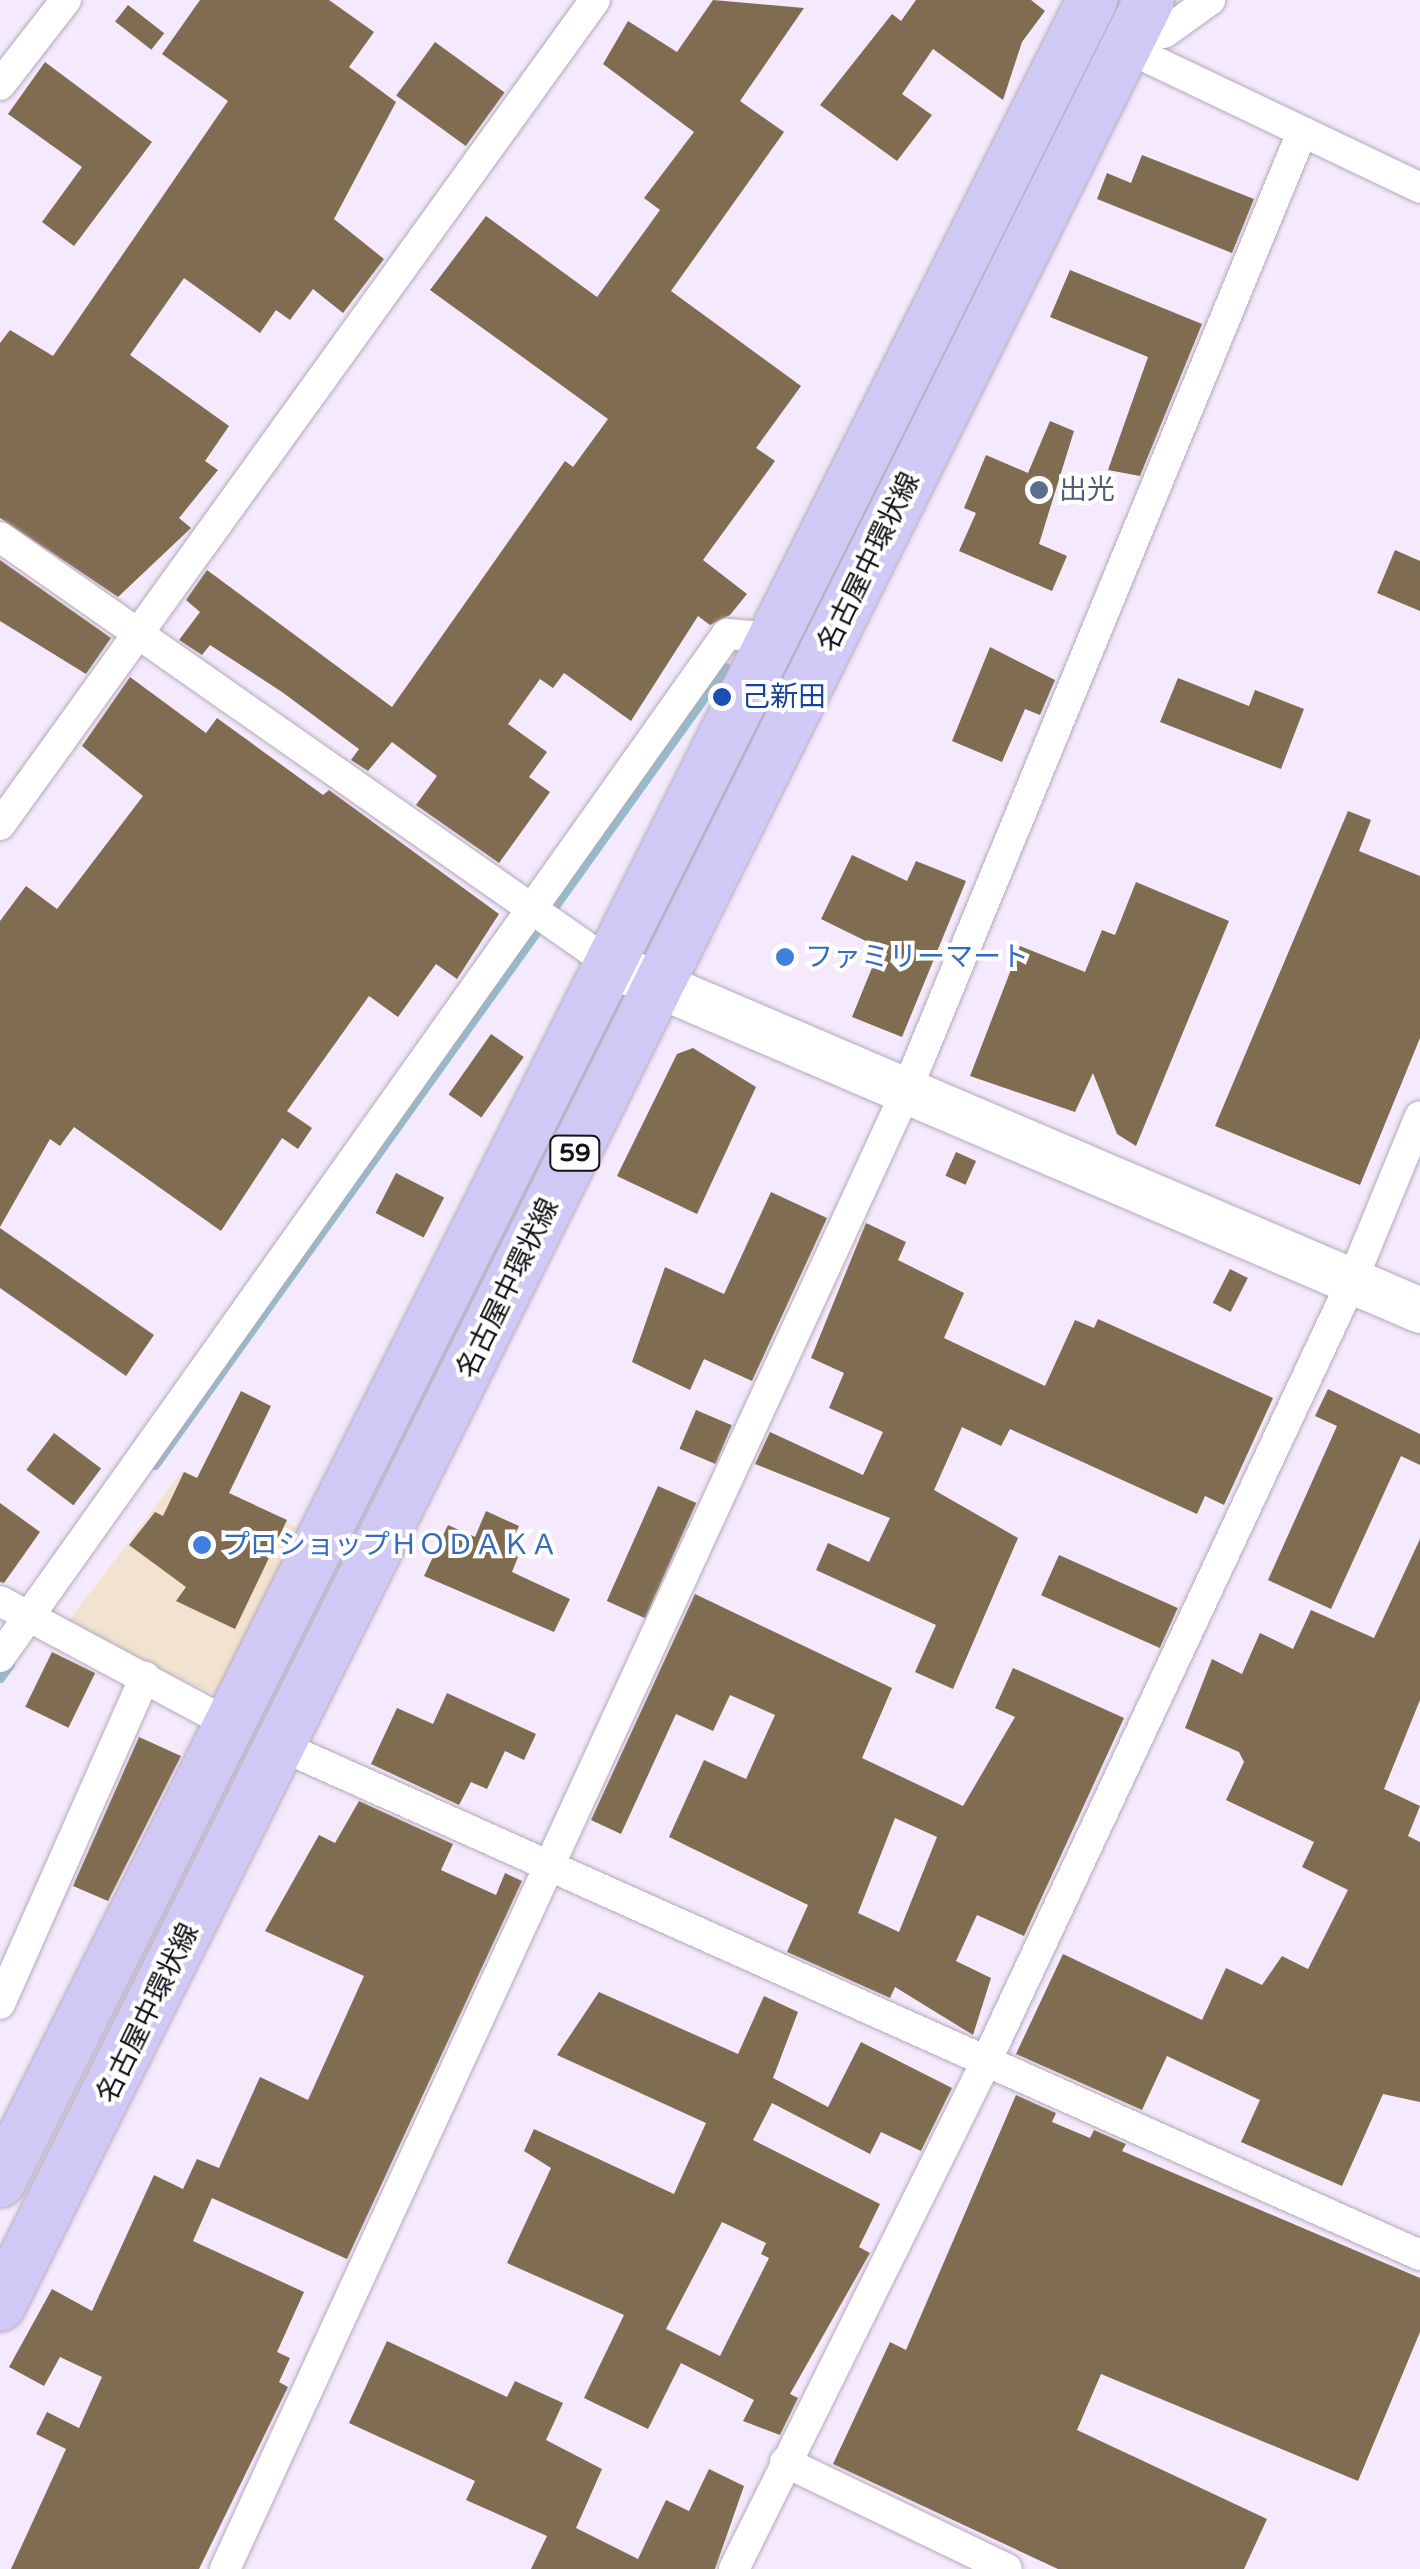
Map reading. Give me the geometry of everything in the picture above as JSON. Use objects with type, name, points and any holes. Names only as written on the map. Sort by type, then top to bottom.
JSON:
[{"type":"main road","name":"名古屋中環状線","points":[[0,2182],[775,638],[1082,4]]},
{"type":"main road","name":"名古屋中環状線","points":[[0,2306],[1137,24]]},
{"type":"street","points":[[0,85],[66,0]]},
{"type":"street","points":[[0,825],[595,0]]},
{"type":"street","points":[[1137,24],[1164,32],[1210,0]]},
{"type":"street","points":[[1137,24],[1302,132],[1420,188]]},
{"type":"street","points":[[225,2569],[905,1094],[1302,132]]},
{"type":"street","points":[[0,537],[541,921],[612,966],[1420,1310]]},
{"type":"street","points":[[0,1656],[35,1625],[541,921],[727,634],[775,638]]},
{"type":"street","points":[[734,2569],[984,2066],[1352,1281],[1420,1116]]},
{"type":"street","points":[[0,1601],[35,1625],[145,1677],[229,1724]]},
{"type":"street","points":[[0,2004],[145,1677]]},
{"type":"street","points":[[281,1746],[984,2066],[1420,2255]]},
{"type":"street","points":[[786,2462],[1007,2569]]},
{"type":"shaded area","points":[[183,1470],[300,1529],[217,1695],[64,1627]]},
{"type":"building","points":[[200,0],[329,0],[374,32],[349,67],[396,102],[334,219],[384,259],[343,313],[313,289],[290,320],[276,310],[260,333],[184,278],[130,355],[229,426],[205,461],[218,470],[179,518],[191,528],[118,597],[0,518],[0,343],[10,330],[53,356],[228,101],[162,54]]},
{"type":"building","points":[[713,0],[804,8],[740,101],[784,132],[671,291],[801,386],[756,448],[775,461],[703,560],[747,594],[730,615],[710,625],[698,616],[631,721],[564,673],[553,688],[540,679],[508,724],[547,752],[529,777],[550,792],[499,863],[416,805],[437,776],[392,742],[368,771],[351,760],[359,749],[282,692],[210,645],[202,655],[179,640],[200,612],[186,600],[207,570],[392,707],[565,461],[573,467],[608,419],[430,290],[486,216],[597,297],[660,210],[644,198],[694,132],[603,64],[628,21],[677,52]]},
{"type":"building","points":[[916,0],[1031,0],[1045,11],[1022,42],[1003,100],[933,49],[902,94],[932,115],[897,161],[820,105],[892,14],[901,21]]},
{"type":"building","points":[[128,5],[164,33],[151,50],[115,22]]},
{"type":"building","points":[[435,42],[505,93],[466,146],[396,95]]},
{"type":"building","points":[[45,62],[152,142],[74,246],[42,222],[82,167],[8,114]]},
{"type":"building","points":[[1142,155],[1254,199],[1232,253],[1097,199],[1107,173],[1131,183]]},
{"type":"building","points":[[1070,270],[1202,324],[1140,476],[1108,470],[1148,357],[1050,317]]},
{"type":"building","points":[[1050,421],[1074,431],[1039,544],[1067,556],[1052,591],[959,551],[976,513],[964,508],[986,455],[1028,473]]},
{"type":"building","points":[[1395,550],[1420,561],[1420,611],[1377,593]]},
{"type":"building","points":[[0,560],[111,638],[86,674],[0,621]]},
{"type":"building","points":[[990,647],[1055,680],[1040,715],[1025,709],[1002,762],[952,741]]},
{"type":"building","points":[[130,677],[206,733],[217,718],[323,795],[329,790],[499,914],[457,979],[436,964],[398,1017],[369,996],[287,1111],[312,1128],[298,1149],[282,1138],[221,1231],[74,1127],[60,1146],[50,1139],[0,1227],[0,921],[26,886],[57,909],[143,796],[82,746]]},
{"type":"building","points":[[1178,678],[1249,706],[1255,690],[1304,709],[1281,769],[1160,722]]},
{"type":"building","points":[[1348,811],[1371,820],[1359,851],[1420,876],[1420,1038],[1360,1185],[1215,1126]]},
{"type":"building","points":[[852,855],[907,881],[916,861],[966,881],[902,1037],[852,1017],[880,948],[821,919]]},
{"type":"building","points":[[1136,882],[1229,921],[1136,1146],[1117,1134],[1093,1073],[1075,1112],[970,1076],[1020,946],[1085,972],[1102,930],[1115,935]]},
{"type":"building","points":[[491,1034],[524,1057],[481,1118],[449,1095]]},
{"type":"building","points":[[693,1048],[756,1087],[697,1214],[617,1176],[677,1054]]},
{"type":"building","points":[[956,1152],[976,1161],[966,1185],[945,1176]]},
{"type":"building","points":[[396,1173],[444,1198],[424,1238],[376,1213]]},
{"type":"building","points":[[771,1192],[827,1218],[752,1381],[704,1359],[690,1390],[632,1362],[665,1267],[724,1294]]},
{"type":"building","points":[[866,1223],[906,1242],[898,1260],[964,1293],[944,1338],[1045,1386],[1075,1320],[1094,1328],[1098,1319],[1273,1398],[1224,1505],[1205,1496],[1197,1514],[1010,1429],[1001,1446],[962,1427],[934,1490],[1018,1538],[953,1689],[915,1672],[936,1625],[816,1570],[828,1543],[869,1562],[890,1518],[755,1464],[770,1432],[863,1475],[883,1432],[829,1408],[844,1373],[811,1358]]},
{"type":"building","points":[[0,1228],[154,1335],[126,1376],[0,1288]]},
{"type":"building","points":[[1230,1269],[1248,1278],[1231,1312],[1213,1303]]},
{"type":"building","points":[[1328,1389],[1420,1434],[1420,1465],[1401,1456],[1331,1609],[1268,1580],[1337,1426],[1315,1416]]},
{"type":"building","name":"プロショップＨＯＤＡＫＡ","points":[[241,1391],[271,1406],[229,1493],[287,1520],[235,1629],[176,1601],[186,1587],[129,1545],[155,1512],[163,1516],[184,1472],[197,1478]]},
{"type":"building","points":[[696,1410],[732,1425],[715,1464],[680,1449]]},
{"type":"building","points":[[54,1433],[101,1469],[73,1505],[26,1470]]},
{"type":"building","points":[[658,1486],[696,1503],[645,1618],[607,1601]]},
{"type":"building","points":[[0,1503],[40,1532],[4,1583],[0,1582]]},
{"type":"building","points":[[486,1511],[519,1526],[507,1552],[518,1557],[512,1572],[570,1599],[554,1632],[424,1576],[448,1525],[475,1537]]},
{"type":"building","points":[[1420,1539],[1420,1700],[1384,1789],[1420,1806],[1408,1836],[1420,1842],[1420,2102],[1383,2094],[1342,2186],[1241,2142],[1260,2100],[1167,2056],[1142,2110],[1016,2054],[1063,1954],[1202,2020],[1226,1968],[1262,1985],[1282,1956],[1308,1969],[1348,1890],[1302,1867],[1314,1842],[1226,1800],[1244,1762],[1239,1752],[1185,1728],[1212,1659],[1242,1674],[1260,1633],[1293,1649],[1311,1610],[1374,1638]]},
{"type":"building","points":[[1059,1555],[1178,1608],[1160,1648],[1041,1595]]},
{"type":"building","points":[[695,1594],[892,1688],[862,1758],[963,1806],[1015,1717],[995,1708],[1013,1668],[1124,1718],[1024,1936],[977,1915],[956,1961],[991,1978],[973,2035],[895,1987],[890,1998],[787,1952],[808,1905],[669,1837],[704,1760],[746,1779],[775,1715],[730,1695],[713,1731],[676,1714],[621,1834],[591,1820]],"holes":[[[895,1818],[937,1837],[899,1932],[858,1913]]]},
{"type":"building","points":[[52,1652],[95,1673],[68,1728],[25,1707]]},
{"type":"building","points":[[447,1693],[536,1734],[524,1760],[505,1751],[487,1789],[471,1782],[459,1805],[371,1764],[397,1708],[433,1724]]},
{"type":"building","points":[[139,1737],[181,1756],[108,1901],[73,1886]]},
{"type":"building","points":[[359,1801],[453,1844],[441,1870],[496,1895],[505,1873],[522,1881],[347,2259],[212,2198],[193,2241],[304,2292],[277,2352],[290,2358],[279,2382],[288,2387],[199,2569],[11,2569],[66,2449],[36,2434],[47,2412],[79,2428],[102,2377],[60,2357],[44,2386],[9,2367],[52,2289],[92,2311],[154,2175],[183,2189],[197,2159],[219,2168],[260,2077],[308,2100],[364,1976],[265,1931],[319,1835],[335,1843]]},
{"type":"building","points":[[599,1992],[738,2054],[764,1996],[798,2012],[773,2078],[828,2107],[861,2042],[952,2088],[921,2151],[881,2132],[870,2154],[772,2103],[753,2140],[880,2204],[859,2247],[870,2253],[790,2394],[798,2398],[780,2435],[743,2421],[754,2400],[681,2363],[648,2429],[584,2398],[624,2315],[507,2263],[551,2168],[524,2151],[534,2129],[674,2194],[706,2123],[557,2055]],"holes":[[[722,2222],[766,2243],[761,2254],[769,2258],[720,2356],[666,2329]]]},
{"type":"building","points":[[1016,2095],[1056,2113],[1052,2122],[1090,2138],[1094,2130],[1126,2144],[1122,2151],[1420,2278],[1420,2332],[1358,2481],[1101,2374],[1077,2430],[1267,2519],[1244,2569],[1058,2569],[833,2464],[890,2342],[906,2350]]},
{"type":"building","points":[[387,2341],[507,2397],[515,2381],[563,2403],[546,2440],[602,2469],[576,2528],[638,2559],[666,2500],[689,2511],[709,2469],[744,2486],[715,2569],[531,2569],[547,2536],[466,2500],[475,2481],[349,2423]]},
{"type":"waterway","points":[[155,1465],[726,667]]},
{"type":"waterway","points":[[0,1678],[10,1664]]},
{"type":"place","name":"出光","points":[[1039,490]]},
{"type":"place","name":"己新田","points":[[722,697]]},
{"type":"place","name":"ファミリーマート","points":[[785,957]]},
{"type":"place","name":"プロショップＨＯＤＡＫＡ","points":[[202,1545]]}]
